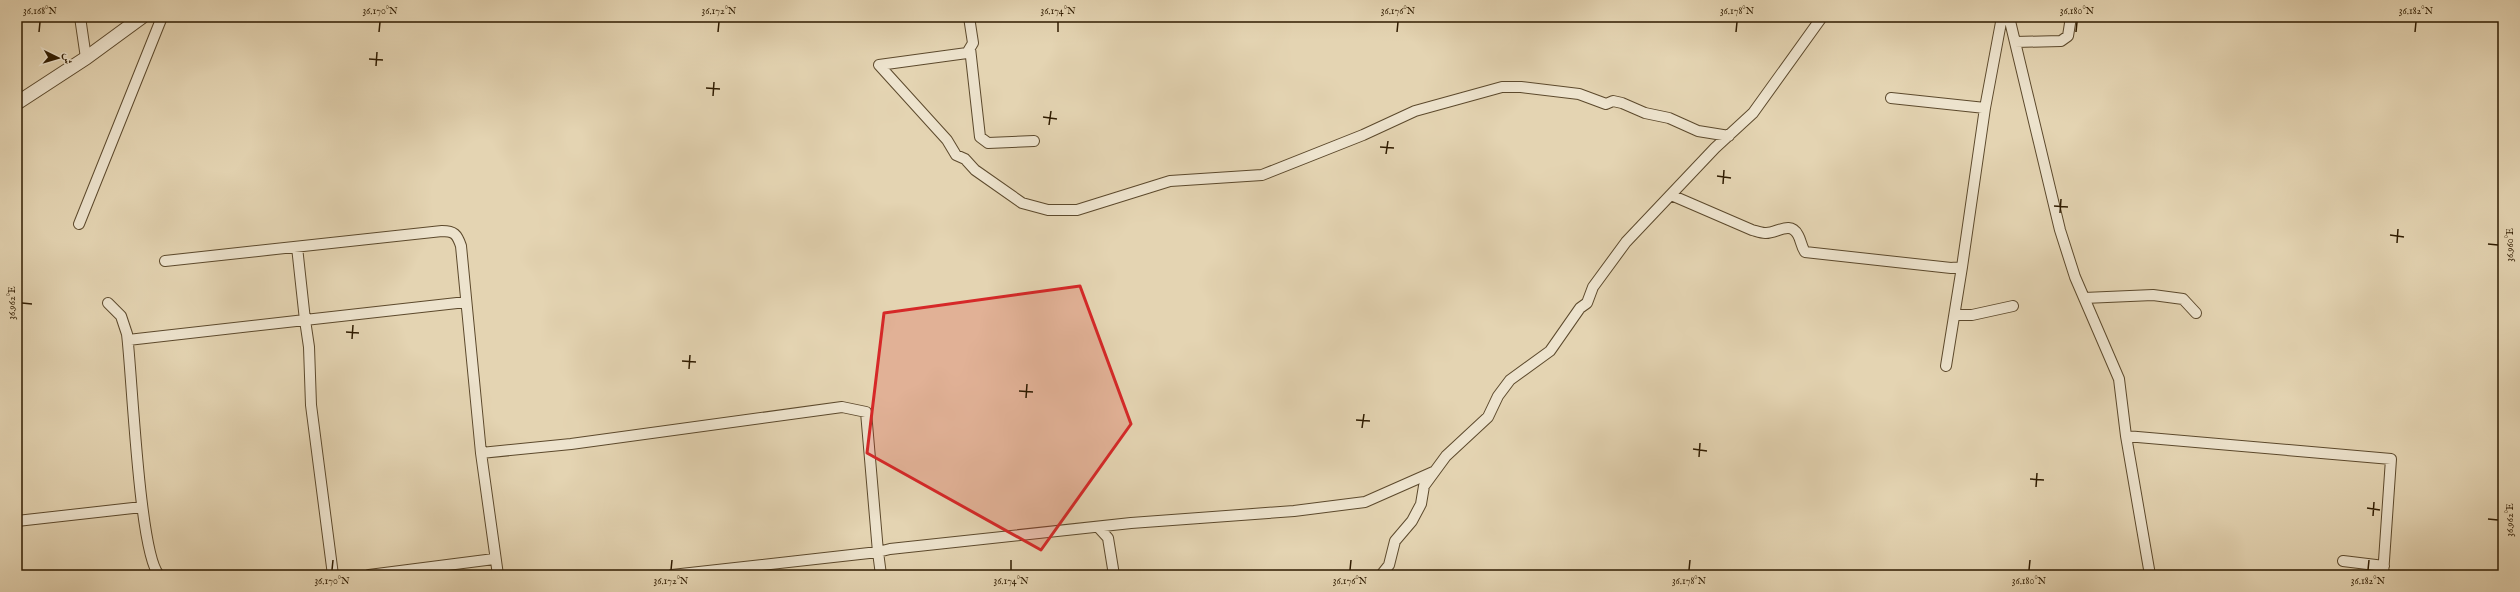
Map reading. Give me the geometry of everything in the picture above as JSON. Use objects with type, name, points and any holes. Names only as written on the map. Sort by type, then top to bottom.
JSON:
[{"type":"street","points":[[80,17],[86,58]]},
{"type":"street","points":[[17,103],[86,58],[142,17]]},
{"type":"street","points":[[79,224],[162,17]]},
{"type":"street","points":[[969,17],[973,43],[967,53],[879,65],[947,140],[956,155],[965,159],[975,170],[1022,203],[1048,210],[1077,210],[1170,181],[1262,175],[1356,138],[1415,111],[1502,87],[1521,87],[1579,94],[1606,104],[1613,101],[1646,113],[1670,118],[1698,131],[1729,136]]},
{"type":"street","points":[[1381,575],[1389,565],[1395,541],[1412,521],[1421,504],[1424,486],[1446,456],[1488,417],[1498,396],[1510,380],[1550,351],[1580,308],[1587,303],[1593,287],[1613,259],[1637,230],[1753,113],[1822,17]]},
{"type":"street","points":[[1946,366],[1956,315],[1985,108],[2002,17]]},
{"type":"street","points":[[2009,17],[2060,230],[2084,298],[2119,379],[2126,436],[2150,575]]},
{"type":"street","points":[[2015,42],[2061,41],[2068,36],[2071,17]]},
{"type":"street","points":[[970,48],[980,137],[988,143],[1034,141]]},
{"type":"street","points":[[1891,98],[1985,108]]},
{"type":"street","points":[[1671,195],[1752,230],[1765,233],[1776,232],[1784,227],[1792,228],[1799,235],[1800,245],[1805,252],[1951,268],[1962,267]]},
{"type":"street","points":[[165,261],[452,231],[458,236],[461,246],[481,453],[494,559],[498,575]]},
{"type":"street","points":[[297,247],[309,347],[311,405],[333,575]]},
{"type":"street","points":[[2084,298],[2153,295],[2183,299],[2196,314]]},
{"type":"street","points":[[128,340],[466,302]]},
{"type":"street","points":[[108,303],[121,316],[128,340],[142,507],[153,564],[159,575]]},
{"type":"street","points":[[1956,315],[1972,315],[2012,306]]},
{"type":"street","points":[[481,453],[571,444],[842,407],[856,408],[866,412],[881,575]]},
{"type":"street","points":[[2126,436],[2391,459],[2383,570],[2343,561]]},
{"type":"street","points":[[672,575],[878,552],[904,546],[1199,517],[1207,519],[1365,502],[1435,471]]},
{"type":"street","points":[[17,521],[142,507]]},
{"type":"street","points":[[1098,527],[1108,538],[1114,575]]},
{"type":"street","points":[[369,575],[494,559]]},
{"type":"highlighted area","points":[[1080,286],[1131,424],[1041,550],[867,453],[884,313]]}]
